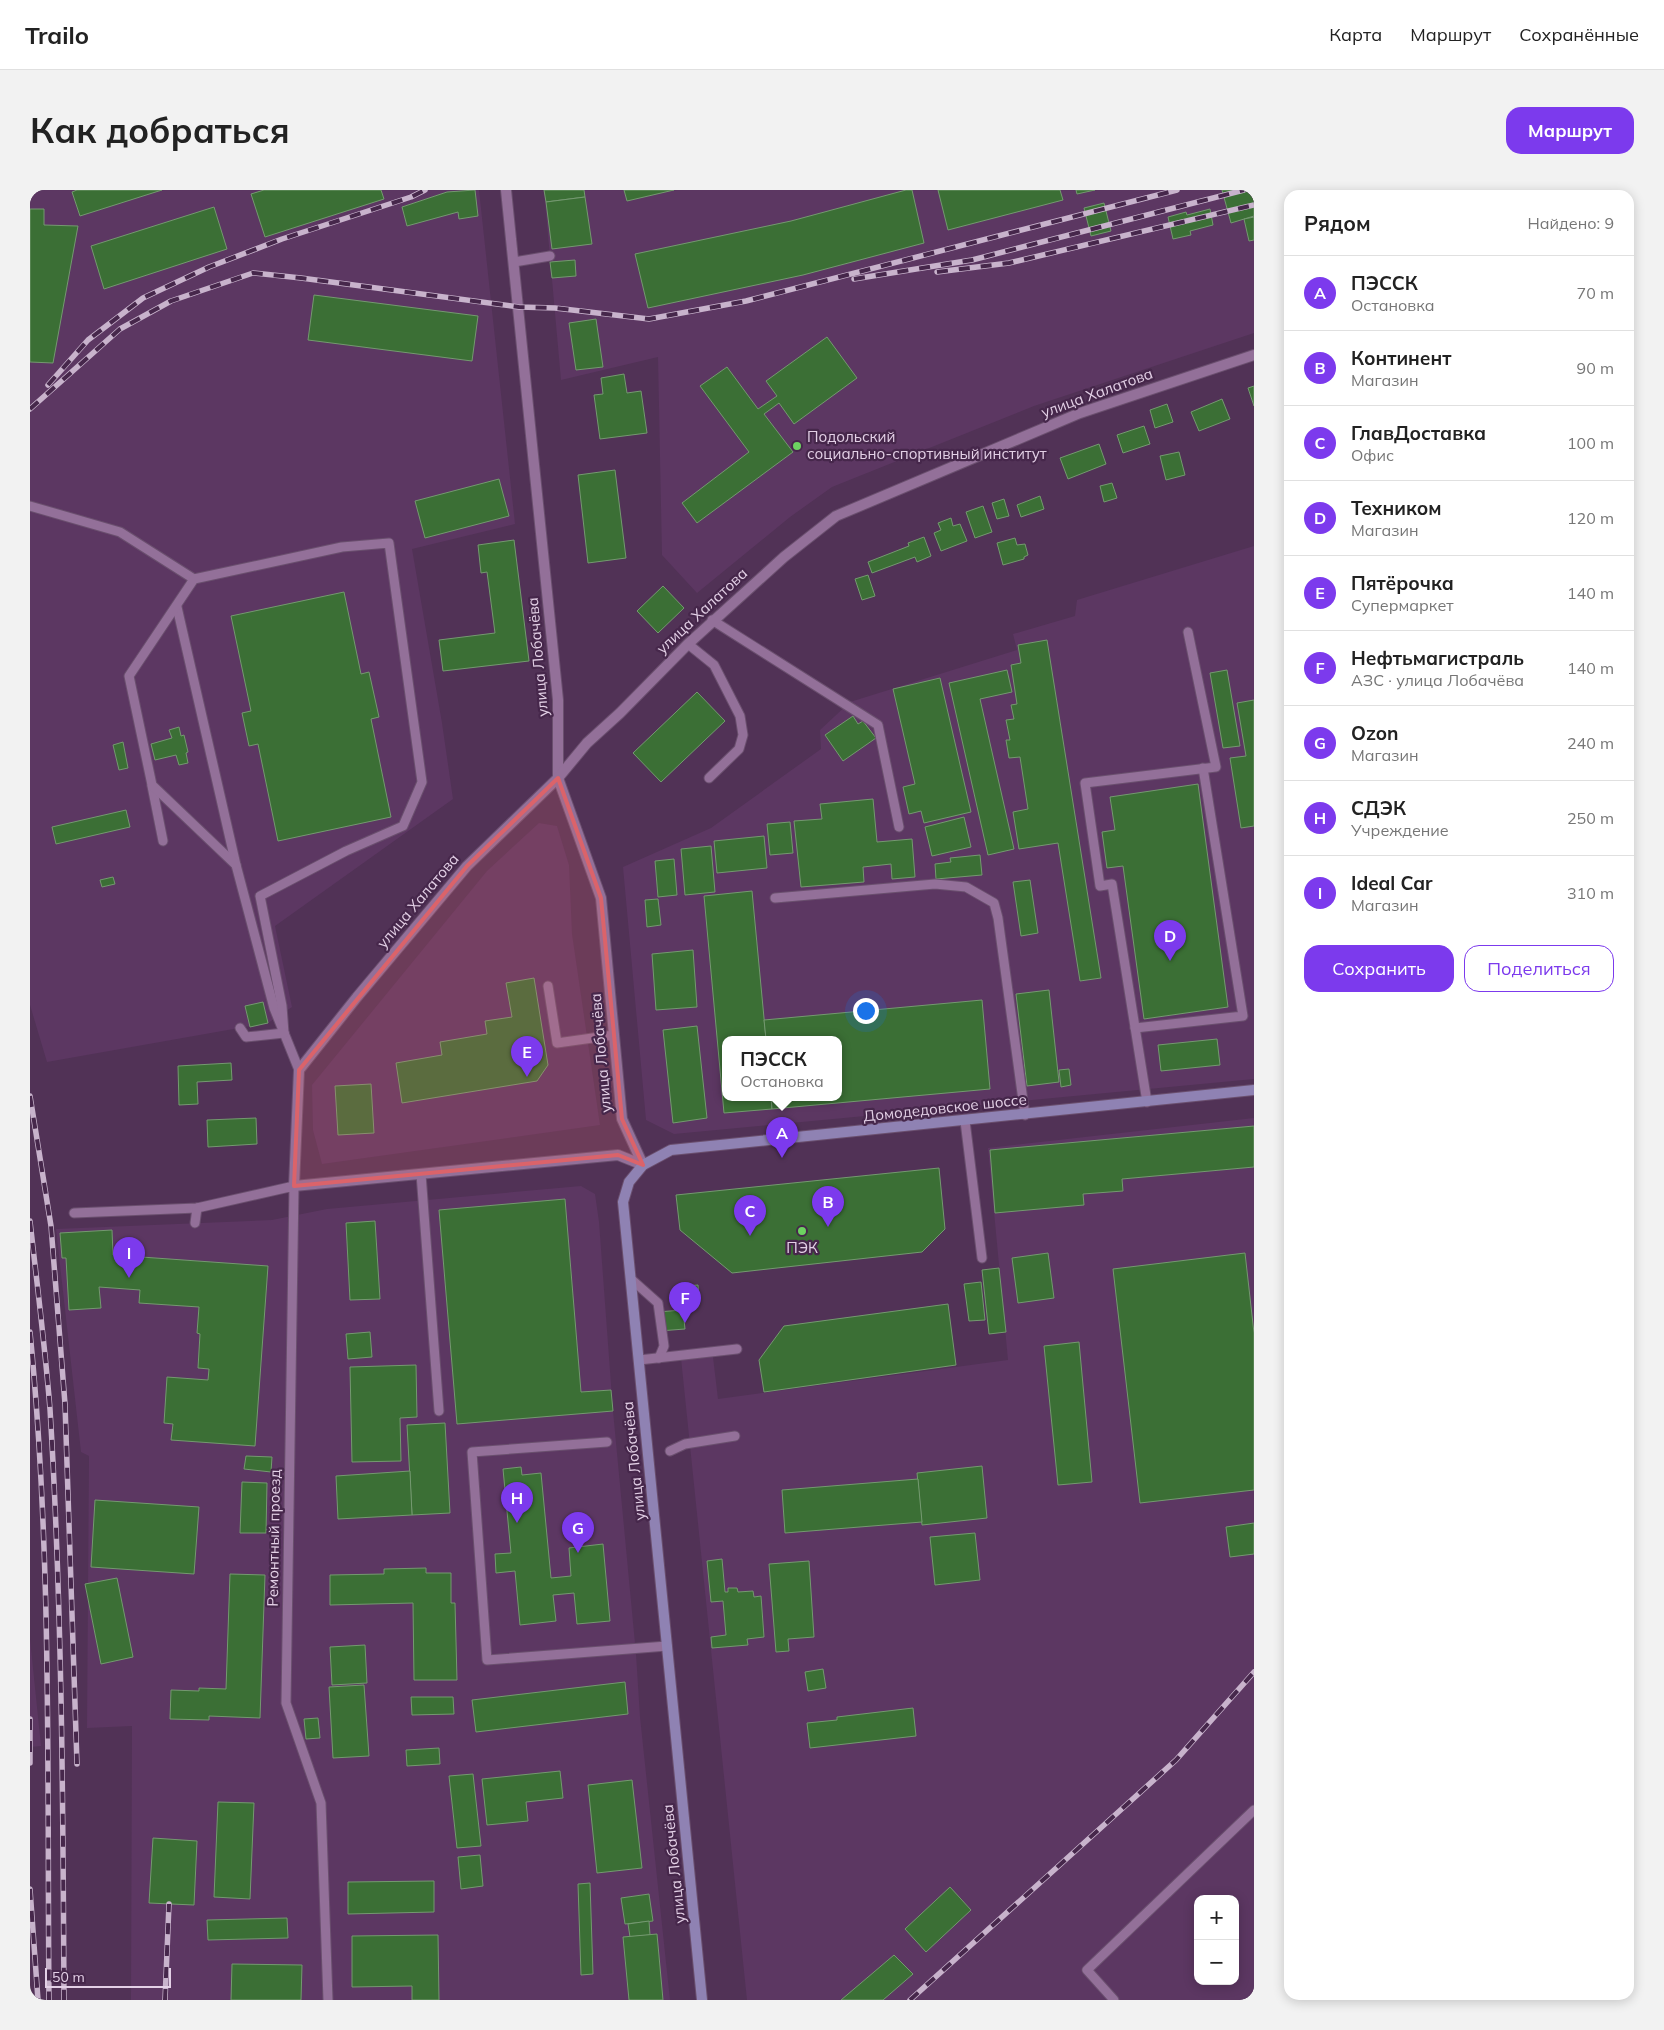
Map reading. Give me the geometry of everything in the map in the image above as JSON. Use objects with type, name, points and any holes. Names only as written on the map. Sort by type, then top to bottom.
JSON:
[{"type":"main road","name":"Домодедовское шоссе","points":[[643,1165],[671,1150],[1254,1090]]},
{"type":"main road","name":"улица Лобачёва","points":[[643,1165],[629,1182],[623,1202],[702,2000]]},
{"type":"street","name":"улица Лобачёва","points":[[506,190],[558,700],[558,778],[601,898],[622,1120],[643,1165]]},
{"type":"street","name":"улица Халатова","points":[[299,1070],[357,997],[467,866],[558,778],[587,743],[620,713],[712,620],[784,557],[836,516],[1080,413],[1254,355]]},
{"type":"street","name":"Ремонтный проезд","points":[[294,1186],[299,1070]]},
{"type":"street","points":[[294,1186],[618,1155],[643,1165]]},
{"type":"lane","points":[[514,262],[550,256]]},
{"type":"lane","points":[[30,506],[120,532],[194,579],[342,547],[389,543],[422,782],[403,826],[346,851],[260,896],[282,1006],[284,1033]]},
{"type":"lane","points":[[163,842],[129,676],[194,579]]},
{"type":"lane","points":[[177,607],[236,865],[274,1008],[299,1070]]},
{"type":"lane","points":[[712,620],[878,725],[899,827]]},
{"type":"lane","points":[[1147,1102],[1112,884],[1100,886],[1085,783],[1216,767],[1188,632]]},
{"type":"lane","points":[[688,644],[714,665],[740,716],[743,735],[739,749],[709,778]]},
{"type":"lane","points":[[1135,1028],[1243,1016],[1203,768]]},
{"type":"lane","points":[[152,785],[236,865]]},
{"type":"lane","points":[[775,898],[935,884],[966,887],[994,903],[998,918],[1025,1115]]},
{"type":"lane","points":[[548,986],[557,1043],[614,1035]]},
{"type":"lane","points":[[240,1028],[246,1037],[284,1033]]},
{"type":"lane","points":[[965,1121],[982,1258]]},
{"type":"lane","points":[[421,1174],[439,1411]]},
{"type":"lane","points":[[74,1213],[198,1208],[294,1186]]},
{"type":"lane","name":"Ремонтный проезд","points":[[294,1186],[286,1703],[321,1803],[328,2000]]},
{"type":"lane","points":[[195,1223],[198,1208]]},
{"type":"lane","points":[[631,1279],[658,1303],[664,1346],[659,1358]]},
{"type":"lane","points":[[639,1360],[737,1349]]},
{"type":"lane","points":[[670,1451],[685,1444],[735,1436]]},
{"type":"lane","points":[[607,1442],[472,1452],[487,1660],[667,1646]]},
{"type":"lane","points":[[1114,2000],[1087,1970],[1254,1810]]},
{"type":"highlighted area","points":[[558,778],[601,898],[622,1119],[643,1165],[618,1155],[294,1186],[299,1070],[467,866]]},
{"type":"shaded area","points":[[30,190],[479,190],[515,524],[412,549],[453,799],[275,926],[292,1007],[268,1023],[47,1062],[30,1005]]},
{"type":"shaded area","points":[[544,190],[1254,190],[1254,333],[1034,406],[832,487],[790,517],[697,593],[662,555],[658,357],[561,380]]},
{"type":"shaded area","points":[[1254,546],[1254,1079],[674,1134],[646,1120],[623,867],[711,828],[821,749],[820,730],[850,702],[1017,650],[1013,634],[1075,616],[1077,600]]},
{"type":"shaded area","points":[[539,823],[557,826],[569,865],[572,934],[600,1125],[322,1164],[313,1130],[312,1085],[487,871]]},
{"type":"shaded area","points":[[1254,1118],[1254,2000],[747,2000],[681,1358],[713,1357],[718,1399],[1008,1360],[988,1148]]},
{"type":"shaded area","points":[[581,1186],[595,1194],[599,1222],[613,1411],[636,1654],[640,1717],[670,2000],[131,2000],[132,1726],[87,1728],[89,1456],[81,1452],[56,1229],[272,1220],[327,1209]]},
{"type":"shaded area","points":[[30,1639],[41,1746],[30,1747]]},
{"type":"building","points":[[77,190],[162,190],[80,216],[72,192]]},
{"type":"building","points":[[264,190],[381,190],[384,199],[265,237],[251,194]]},
{"type":"building","points":[[475,190],[478,216],[459,219],[458,212],[407,226],[402,207],[447,192]]},
{"type":"building","points":[[544,190],[584,190],[585,197],[546,202]]},
{"type":"building","points":[[624,190],[674,190],[627,201]]},
{"type":"building","points":[[912,190],[924,243],[803,275],[648,308],[635,254],[791,221]]},
{"type":"building","points":[[938,190],[1060,190],[1063,200],[948,230]]},
{"type":"building","points":[[1076,190],[1095,190],[1077,194]]},
{"type":"building","points":[[1222,190],[1254,190],[1254,216],[1231,223]]},
{"type":"building","points":[[585,197],[592,244],[552,249],[546,202]]},
{"type":"building","points":[[1104,203],[1111,231],[1091,236],[1084,208]]},
{"type":"building","points":[[214,207],[227,249],[104,289],[91,246]]},
{"type":"building","points":[[30,209],[44,209],[44,225],[78,226],[53,363],[30,362]]},
{"type":"building","points":[[1210,209],[1213,225],[1190,231],[1191,235],[1173,239],[1168,217],[1186,212],[1187,215]]},
{"type":"building","points":[[1254,217],[1254,240],[1249,241],[1244,219]]},
{"type":"building","points":[[575,260],[576,276],[552,278],[550,262]]},
{"type":"building","points":[[314,295],[478,316],[472,361],[308,340]]},
{"type":"building","points":[[596,319],[603,367],[576,370],[569,323]]},
{"type":"building","points":[[827,337],[857,378],[794,424],[779,403],[764,414],[793,452],[697,523],[682,503],[749,452],[700,386],[727,367],[758,409],[777,396],[766,381]]},
{"type":"building","points":[[624,374],[627,393],[641,391],[647,433],[600,439],[594,395],[603,394],[601,378]]},
{"type":"building","points":[[1254,386],[1254,406],[1248,388]]},
{"type":"building","points":[[1222,399],[1230,419],[1199,431],[1191,412]]},
{"type":"building","points":[[1167,404],[1173,422],[1155,428],[1150,410]]},
{"type":"building","points":[[1144,426],[1150,444],[1123,453],[1117,435]]},
{"type":"building","points":[[1099,444],[1106,464],[1068,479],[1060,458]]},
{"type":"building","points":[[1179,452],[1185,475],[1166,480],[1160,456]]},
{"type":"building","points":[[615,470],[626,558],[588,563],[578,475]]},
{"type":"building","points":[[499,479],[509,516],[425,538],[415,501]]},
{"type":"building","points":[[1112,483],[1117,498],[1104,502],[1100,486]]},
{"type":"building","points":[[1040,496],[1044,509],[1021,517],[1017,505]]},
{"type":"building","points":[[1004,499],[1009,516],[997,519],[992,503]]},
{"type":"building","points":[[983,506],[992,532],[975,538],[966,512]]},
{"type":"building","points":[[951,518],[953,526],[960,524],[967,541],[941,551],[934,533],[941,530],[938,523]]},
{"type":"building","points":[[924,537],[931,556],[917,562],[915,557],[872,573],[868,562],[909,546],[908,543]]},
{"type":"building","points":[[1015,538],[1017,545],[1025,544],[1028,555],[1024,559],[1003,565],[997,543]]},
{"type":"building","points":[[514,540],[529,661],[443,671],[439,640],[495,633],[487,572],[481,573],[478,545]]},
{"type":"building","points":[[868,575],[875,596],[862,600],[855,579]]},
{"type":"building","points":[[663,586],[684,608],[658,633],[637,611]]},
{"type":"building","points":[[344,592],[361,674],[369,672],[379,717],[371,719],[391,817],[278,841],[258,744],[249,746],[242,713],[251,711],[231,616]]},
{"type":"building","points":[[1047,640],[1101,978],[1080,981],[1058,843],[1019,849],[1013,812],[1028,809],[1020,757],[1009,758],[1006,740],[1010,740],[1006,720],[1014,719],[1011,705],[1017,704],[1011,665],[1021,663],[1018,645]]},
{"type":"building","points":[[1007,670],[1012,692],[980,699],[1014,849],[988,855],[949,683]]},
{"type":"building","points":[[1227,670],[1240,746],[1223,748],[1210,673]]},
{"type":"building","points":[[940,678],[971,812],[924,823],[921,811],[909,814],[903,787],[915,784],[893,689]]},
{"type":"building","points":[[697,692],[725,721],[661,782],[633,753]]},
{"type":"building","points":[[1254,700],[1254,826],[1241,828],[1230,758],[1246,756],[1237,703]]},
{"type":"building","points":[[853,716],[858,724],[863,721],[876,738],[843,761],[825,735]]},
{"type":"building","points":[[179,727],[181,736],[184,735],[188,752],[186,753],[188,763],[179,765],[176,755],[155,760],[151,744],[172,738],[169,730]]},
{"type":"building","points":[[123,742],[128,768],[119,770],[113,745]]},
{"type":"building","points":[[1198,784],[1228,1007],[1144,1019],[1123,866],[1107,868],[1102,832],[1115,830],[1110,797]]},
{"type":"building","points":[[873,799],[877,842],[912,839],[915,877],[892,879],[891,864],[863,867],[864,882],[801,887],[794,821],[822,819],[820,804]]},
{"type":"building","points":[[126,810],[130,827],[56,844],[52,827]]},
{"type":"building","points":[[964,817],[971,847],[932,856],[925,827]]},
{"type":"building","points":[[790,822],[793,853],[770,855],[767,824]]},
{"type":"building","points":[[764,836],[767,868],[717,873],[714,841]]},
{"type":"building","points":[[711,846],[715,892],[685,895],[681,849]]},
{"type":"building","points":[[980,855],[982,875],[936,879],[935,864],[951,862],[950,858]]},
{"type":"building","points":[[674,859],[677,895],[658,897],[655,861]]},
{"type":"building","points":[[113,877],[115,884],[102,887],[100,880]]},
{"type":"building","points":[[1030,880],[1038,933],[1021,936],[1013,882]]},
{"type":"building","points":[[752,891],[766,1036],[722,1036],[722,1091],[704,896]]},
{"type":"building","points":[[658,899],[661,925],[647,927],[645,900]]},
{"type":"building","points":[[693,950],[697,1007],[656,1010],[652,954]]},
{"type":"building","points":[[534,978],[548,1065],[537,1081],[402,1103],[396,1063],[442,1055],[440,1042],[487,1034],[485,1021],[512,1017],[506,983]]},
{"type":"building","points":[[1049,990],[1059,1082],[1027,1086],[1016,994]]},
{"type":"building","points":[[982,1000],[990,1089],[772,1109],[771,1101],[842,1101],[842,1036],[766,1036],[764,1020]]},
{"type":"building","points":[[263,1002],[268,1023],[250,1027],[245,1006]]},
{"type":"building","points":[[697,1026],[707,1118],[673,1123],[663,1030]]},
{"type":"building","points":[[1217,1039],[1220,1065],[1161,1071],[1158,1045]]},
{"type":"building","points":[[231,1063],[232,1080],[197,1082],[198,1104],[179,1105],[178,1066]]},
{"type":"building","points":[[1069,1069],[1071,1085],[1061,1087],[1059,1070]]},
{"type":"building","points":[[371,1084],[374,1133],[338,1135],[335,1086]]},
{"type":"building","points":[[723,1101],[771,1101],[772,1109],[724,1113]]},
{"type":"building","points":[[256,1118],[257,1144],[208,1147],[207,1120]]},
{"type":"building","points":[[1254,1126],[1254,1167],[1122,1179],[1123,1191],[1083,1194],[1084,1205],[995,1213],[990,1150]]},
{"type":"building","points":[[939,1168],[945,1229],[922,1252],[732,1273],[680,1230],[676,1195]]},
{"type":"building","points":[[565,1199],[581,1392],[611,1390],[613,1411],[457,1424],[439,1210]]},
{"type":"building","points":[[375,1221],[380,1299],[350,1300],[346,1223]]},
{"type":"building","points":[[112,1230],[113,1255],[268,1266],[255,1446],[171,1440],[173,1424],[164,1423],[167,1377],[208,1380],[209,1369],[198,1368],[200,1334],[197,1333],[199,1307],[139,1303],[140,1290],[99,1287],[101,1308],[69,1310],[66,1258],[62,1258],[60,1233]]},
{"type":"building","points":[[1048,1253],[1054,1298],[1018,1303],[1012,1258]]},
{"type":"building","points":[[1245,1253],[1254,1333],[1254,1490],[1140,1503],[1113,1269]]},
{"type":"building","points":[[999,1268],[1006,1332],[989,1334],[982,1270]]},
{"type":"building","points":[[981,1282],[985,1320],[969,1321],[964,1284]]},
{"type":"building","points":[[698,1285],[699,1300],[676,1302],[674,1287]]},
{"type":"building","points":[[948,1304],[956,1365],[764,1392],[759,1360],[784,1326]]},
{"type":"building","points":[[683,1310],[685,1329],[659,1331],[657,1312]]},
{"type":"building","points":[[370,1332],[372,1357],[348,1359],[346,1334]]},
{"type":"building","points":[[1079,1342],[1092,1482],[1058,1485],[1044,1346]]},
{"type":"building","points":[[416,1365],[417,1417],[400,1418],[401,1461],[352,1462],[350,1367]]},
{"type":"building","points":[[445,1423],[450,1513],[412,1515],[407,1425]]},
{"type":"building","points":[[246,1456],[272,1457],[271,1472],[244,1469]]},
{"type":"building","points":[[982,1466],[987,1518],[922,1525],[917,1473]]},
{"type":"building","points":[[521,1467],[522,1475],[541,1473],[551,1578],[571,1576],[569,1548],[603,1544],[610,1621],[577,1624],[574,1593],[553,1595],[556,1621],[520,1625],[515,1571],[496,1573],[495,1554],[511,1553],[503,1469]]},
{"type":"building","points":[[410,1471],[412,1515],[338,1519],[336,1476]]},
{"type":"building","points":[[918,1479],[922,1522],[785,1533],[782,1490]]},
{"type":"building","points":[[242,1482],[267,1483],[266,1533],[240,1533]]},
{"type":"building","points":[[95,1500],[199,1507],[194,1574],[91,1567]]},
{"type":"building","points":[[1254,1523],[1254,1554],[1230,1557],[1226,1527]]},
{"type":"building","points":[[975,1533],[980,1580],[935,1585],[930,1537]]},
{"type":"building","points":[[722,1559],[725,1592],[728,1592],[728,1588],[737,1588],[738,1592],[753,1591],[754,1597],[761,1596],[764,1637],[747,1639],[748,1645],[712,1648],[711,1637],[726,1635],[723,1601],[711,1602],[707,1561]]},
{"type":"building","points":[[809,1561],[814,1637],[788,1639],[789,1651],[776,1652],[769,1564]]},
{"type":"building","points":[[426,1568],[426,1573],[451,1573],[451,1603],[455,1603],[457,1680],[414,1680],[413,1603],[330,1605],[330,1575],[384,1574],[384,1569]]},
{"type":"building","points":[[230,1574],[265,1575],[260,1718],[209,1716],[209,1720],[170,1719],[171,1690],[199,1691],[199,1688],[226,1689]]},
{"type":"building","points":[[117,1578],[133,1657],[101,1664],[85,1584]]},
{"type":"building","points":[[365,1645],[367,1683],[332,1685],[330,1647]]},
{"type":"building","points":[[823,1669],[826,1688],[808,1691],[805,1672]]},
{"type":"building","points":[[625,1682],[628,1714],[476,1732],[472,1700]]},
{"type":"building","points":[[364,1685],[369,1756],[333,1758],[329,1687]]},
{"type":"building","points":[[411,1697],[453,1697],[454,1714],[412,1715]]},
{"type":"building","points":[[913,1708],[916,1736],[810,1748],[807,1723],[837,1720],[837,1717]]},
{"type":"building","points":[[318,1718],[320,1738],[306,1739],[304,1719]]},
{"type":"building","points":[[439,1748],[440,1764],[407,1766],[406,1750]]},
{"type":"building","points":[[560,1771],[563,1798],[526,1802],[528,1821],[487,1825],[482,1779]]},
{"type":"building","points":[[473,1774],[481,1846],[457,1848],[449,1776]]},
{"type":"building","points":[[632,1780],[642,1868],[597,1873],[588,1785]]},
{"type":"building","points":[[218,1802],[254,1803],[250,1899],[214,1897]]},
{"type":"building","points":[[153,1838],[197,1841],[194,1905],[149,1903]]},
{"type":"building","points":[[480,1855],[483,1886],[461,1889],[458,1857]]},
{"type":"building","points":[[434,1881],[434,1912],[348,1914],[348,1882]]},
{"type":"building","points":[[590,1883],[593,1974],[581,1975],[578,1884]]},
{"type":"building","points":[[950,1887],[971,1910],[926,1952],[905,1929]]},
{"type":"building","points":[[649,1894],[653,1921],[625,1924],[621,1898]]},
{"type":"building","points":[[287,1918],[288,1938],[208,1940],[207,1920]]},
{"type":"building","points":[[649,1921],[650,1935],[630,1937],[628,1924]]},
{"type":"building","points":[[657,1934],[663,2000],[629,2000],[623,1937]]},
{"type":"building","points":[[438,1935],[439,2000],[412,2000],[412,1986],[352,1987],[352,1936]]},
{"type":"building","points":[[894,1955],[913,1974],[883,2000],[841,2000]]},
{"type":"building","points":[[232,1964],[302,1965],[301,2000],[231,2000]]},
{"type":"railway","points":[[48,385],[88,340],[143,298],[209,267],[282,239],[411,197],[425,190]]},
{"type":"railway","points":[[30,409],[120,329],[171,301],[253,273],[519,307],[555,308],[649,319],[746,301],[1177,190]]},
{"type":"railway","points":[[854,279],[972,260],[1244,190]]},
{"type":"railway","points":[[937,272],[1009,263],[1254,205]]},
{"type":"railway","points":[[30,1096],[51,1226],[65,1404],[77,1764]]},
{"type":"railway","points":[[30,1221],[48,1385],[54,1483],[61,1704],[64,2000]]},
{"type":"railway","points":[[30,1332],[37,1415],[45,1582],[49,2000]]},
{"type":"railway","points":[[910,2000],[1176,1760],[1254,1672]]},
{"type":"railway","points":[[30,1719],[30,1763]]},
{"type":"railway","points":[[30,1889],[38,2000]]},
{"type":"railway","points":[[165,2000],[169,1904]]},
{"type":"place","name":"Подольский социально-спортивный институт","points":[[797,446]]},
{"type":"place","name":"Техником","points":[[1170,961]]},
{"type":"place","name":"Пятёрочка","points":[[527,1077]]},
{"type":"place","name":"ПЭССК","points":[[782,1158]]},
{"type":"place","name":"Континент","points":[[828,1227]]},
{"type":"place","name":"ПЭК","points":[[802,1231]]},
{"type":"place","name":"ГлавДоставка","points":[[750,1236]]},
{"type":"place","name":"Ideal Car","points":[[129,1278]]},
{"type":"place","name":"Нефтьмагистраль","points":[[685,1323]]},
{"type":"place","name":"СДЭК","points":[[517,1523]]},
{"type":"place","name":"Ozon","points":[[578,1553]]}]
